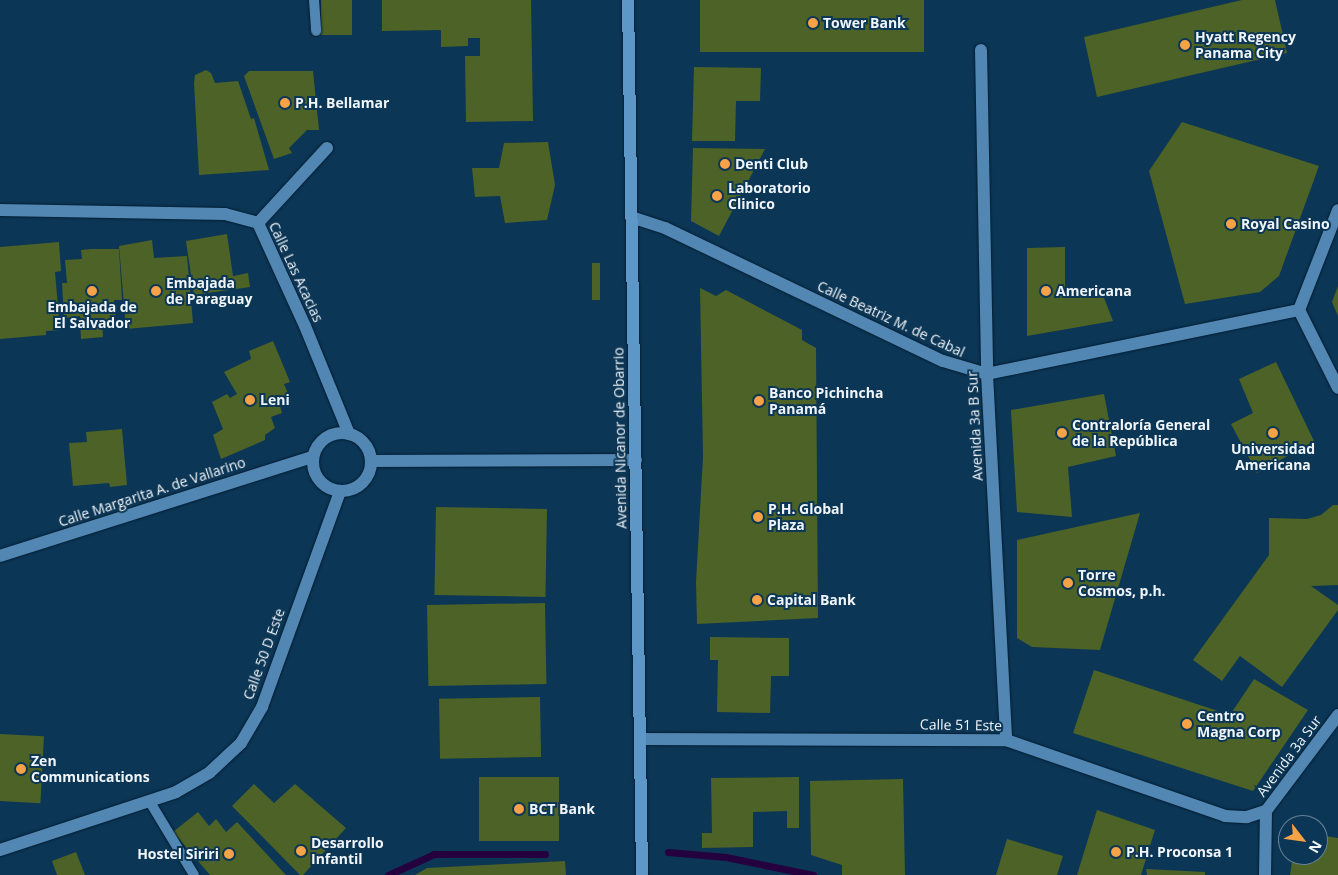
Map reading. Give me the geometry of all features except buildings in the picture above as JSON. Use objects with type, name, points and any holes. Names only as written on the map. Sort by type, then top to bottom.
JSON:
[{"type":"main road","name":"Avenida Nicanor de Obarrio","points":[[628,0],[642,875]]},
{"type":"street","name":"Avenida 3a B Sur","points":[[981,50],[987,374],[1006,740]]},
{"type":"street","points":[[258,223],[327,148]]},
{"type":"street","name":"Calle Las Acacias","points":[[0,210],[225,214],[258,223],[305,326],[349,434]]},
{"type":"street","points":[[1338,210],[1299,310],[1338,388]]},
{"type":"street","name":"Calle Beatriz M. de Cabal","points":[[630,217],[665,228],[943,361],[987,374],[1299,310]]},
{"type":"street","points":[[349,434],[365,444],[371,461],[365,480],[349,490],[340,491],[322,483],[316,476],[313,457],[322,441],[330,435],[349,434]]},
{"type":"street","name":"Calle Margarita A. de Vallarino","points":[[0,556],[313,457]]},
{"type":"street","points":[[371,461],[636,460]]},
{"type":"street","name":"Calle 50 D Este","points":[[0,850],[176,792],[210,772],[241,743],[262,707],[340,491]]},
{"type":"street","name":"Avenida 3a Sur","points":[[1265,875],[1266,811],[1338,715]]},
{"type":"street","name":"Calle 51 Este","points":[[641,739],[1006,740],[1225,816],[1247,817],[1266,811]]},
{"type":"lane","points":[[314,0],[316,31]]},
{"type":"lane","points":[[150,802],[194,875]]},
{"type":"waterway","points":[[668,852],[726,857],[813,875]]},
{"type":"waterway","points":[[388,875],[434,854],[545,854]]},
{"type":"place","name":"Tower Bank","points":[[813,23]]},
{"type":"place","name":"Hyatt Regency Panama City","points":[[1185,45]]},
{"type":"place","name":"P.H. Bellamar","points":[[285,103]]},
{"type":"place","name":"Denti Club","points":[[725,164]]},
{"type":"place","name":"Laboratorio Clinico","points":[[717,196]]},
{"type":"place","name":"Royal Casino","points":[[1231,224]]},
{"type":"place","name":"Embajada de El Salvador","points":[[92,291]]},
{"type":"place","name":"Embajada de Paraguay","points":[[156,291]]},
{"type":"place","name":"Americana","points":[[1046,291]]},
{"type":"place","name":"Leni","points":[[250,400]]},
{"type":"place","name":"Banco Pichincha Panamá","points":[[759,401]]},
{"type":"place","name":"Contraloría General de la República","points":[[1062,433]]},
{"type":"place","name":"Universidad Americana","points":[[1273,433]]},
{"type":"place","name":"P.H. Global Plaza","points":[[758,517]]},
{"type":"place","name":"Torre Cosmos, p.h.","points":[[1068,583]]},
{"type":"place","name":"Capital Bank","points":[[757,600]]},
{"type":"place","name":"Centro Magna Corp","points":[[1187,724]]},
{"type":"place","name":"Zen Communications","points":[[21,769]]},
{"type":"place","name":"BCT Bank","points":[[519,809]]},
{"type":"place","name":"Desarrollo Infantil","points":[[301,851]]},
{"type":"place","name":"P.H. Proconsa 1","points":[[1116,852]]},
{"type":"place","name":"Hostel Siriri","points":[[229,854]]}]
